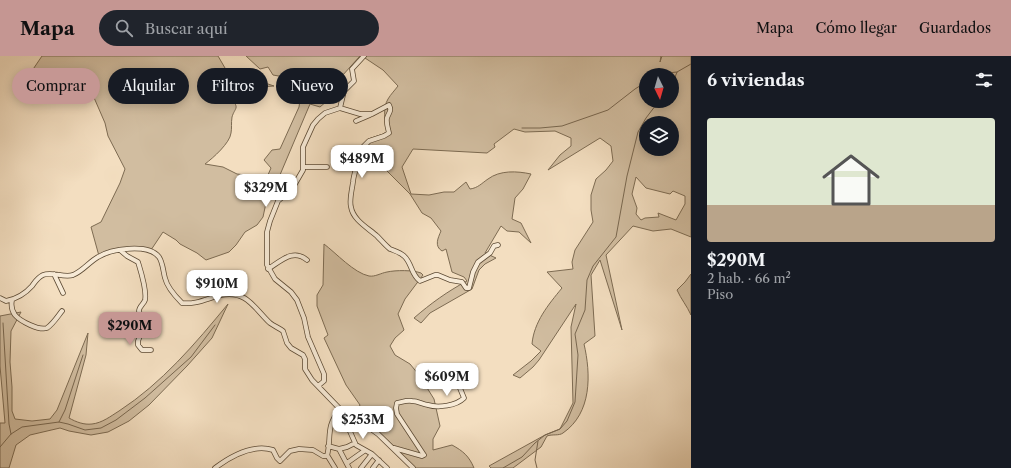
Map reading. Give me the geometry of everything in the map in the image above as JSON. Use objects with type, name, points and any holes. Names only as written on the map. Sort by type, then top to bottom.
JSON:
[{"type":"street","points":[[340,108],[344,91],[354,81],[352,69],[364,56]]},
{"type":"street","points":[[356,121],[389,105],[391,106],[391,110],[387,118],[389,133],[368,142],[360,150],[360,160],[355,169],[350,203],[351,208],[358,219],[390,248],[407,258],[416,279],[420,281],[438,275],[450,280],[460,281],[466,288],[469,288],[473,272],[478,262],[490,253],[494,246],[498,245]]},
{"type":"street","points":[[318,386],[324,381],[324,374],[308,337],[304,318],[297,300],[291,292],[275,279],[268,270],[266,260],[268,254],[267,232],[274,207],[278,201],[292,189],[303,167],[303,147],[312,125],[325,113],[340,108],[360,114],[372,114]]},
{"type":"street","points":[[303,167],[327,167]]},
{"type":"street","points":[[0,302],[18,298],[27,291],[36,279],[43,275],[72,275],[83,269],[99,256],[131,248],[141,249],[158,256],[165,280],[182,303],[196,303],[205,299],[230,293],[241,296],[252,304],[271,324],[283,331],[290,348],[302,355],[305,359],[305,369],[318,386],[340,409],[355,443],[372,454],[387,468]]},
{"type":"street","points":[[120,250],[138,262],[142,273],[146,296],[145,302],[139,309],[139,312],[146,321],[138,341],[138,346],[142,350],[150,350]]},
{"type":"street","points":[[268,270],[291,255],[300,254],[307,260]]},
{"type":"street","points":[[54,274],[63,293]]},
{"type":"street","points":[[0,298],[6,301]]},
{"type":"street","points":[[12,300],[13,312],[16,316],[34,327],[47,328],[62,311]]},
{"type":"street","points":[[392,447],[424,456],[398,414],[396,405],[397,403],[408,400],[417,401],[427,406],[446,406],[457,403],[464,398],[457,381]]},
{"type":"street","points":[[335,468],[328,455],[329,431],[334,416],[340,409],[350,409],[358,414],[364,424],[378,434],[413,468]]},
{"type":"street","points":[[328,446],[339,449],[355,443]]},
{"type":"street","points":[[215,468],[226,460],[248,450],[273,450],[276,458],[280,461],[290,451],[299,449],[313,450],[323,456],[328,455]]},
{"type":"street","points":[[339,449],[348,466],[364,450]]},
{"type":"street","points":[[361,468],[372,454]]},
{"type":"street","points":[[373,468],[379,460]]},
{"type":"shaded area","points":[[42,56],[218,56],[225,68],[197,68],[197,104],[235,104],[236,108],[232,117],[231,133],[228,141],[205,164],[223,167],[237,174],[246,175],[264,184],[271,168],[264,160],[272,150],[280,149],[299,104],[310,104],[274,189],[266,203],[263,217],[257,225],[245,232],[229,252],[206,260],[163,232],[151,250],[132,247],[99,256],[91,227],[101,222],[120,183],[125,169],[108,136],[105,123],[97,104],[100,104],[100,68],[34,68]]},
{"type":"shaded area","points":[[246,56],[360,56],[348,69],[348,68],[276,68],[276,76],[273,75],[268,67],[259,68]]},
{"type":"shaded area","points":[[362,56],[661,56],[660,62],[662,56],[691,56],[691,237],[671,229],[653,231],[633,226],[606,255],[622,330],[600,260],[591,275],[595,336],[584,344],[588,368],[588,380],[587,392],[580,415],[573,425],[563,433],[547,436],[541,447],[513,468],[491,468],[489,466],[545,435],[560,429],[573,403],[571,327],[576,304],[533,367],[520,378],[513,375],[541,351],[532,344],[533,336],[542,314],[562,288],[547,272],[573,269],[572,262],[575,250],[593,222],[591,195],[596,179],[613,161],[611,146],[600,138],[548,170],[560,155],[571,146],[571,138],[555,131],[525,132],[514,129],[494,144],[495,147],[487,153],[413,149],[402,167],[411,194],[429,195],[454,192],[466,182],[470,189],[478,186],[493,176],[503,173],[520,172],[531,174],[523,189],[515,198],[512,219],[521,223],[531,243],[519,232],[507,231],[501,226],[485,253],[496,258],[485,264],[479,270],[472,289],[430,313],[421,323],[414,318],[439,298],[467,281],[464,277],[452,272],[446,249],[442,251],[437,244],[441,231],[431,218],[422,213],[410,194],[372,156],[354,157],[368,139],[388,131],[385,119],[385,106],[386,102],[398,86],[383,70]],"holes":[[[636,177],[646,188],[670,194],[673,191],[685,196],[685,204],[676,220],[658,213],[659,217],[645,218],[641,220],[636,214],[637,208],[632,194]]]},
{"type":"shaded area","points":[[310,104],[324,104],[320,107]]},
{"type":"shaded area","points":[[324,244],[351,267],[369,276],[391,271],[418,272],[423,275],[405,299],[398,314],[404,330],[395,338],[390,346],[395,355],[410,364],[419,375],[434,399],[440,426],[433,439],[433,450],[452,445],[465,454],[474,468],[411,468],[365,422],[358,412],[353,410],[360,405],[346,385],[324,338],[328,335],[317,306],[317,295],[323,285]]},
{"type":"shaded area","points":[[691,274],[691,315],[677,290]]},
{"type":"shaded area","points":[[228,304],[212,338],[149,405],[129,421],[108,432],[91,435],[60,428],[30,435],[16,445],[9,468],[0,468],[0,423],[5,423],[0,366],[0,316],[21,312],[11,331],[10,362],[12,411],[15,419],[32,421],[50,419],[57,410],[88,333],[86,355],[69,418],[80,423],[89,424],[99,422],[110,417],[150,388],[203,334]]},
{"type":"waterway","points":[[679,71],[691,64]]},
{"type":"waterway","points":[[522,128],[562,126],[608,110],[639,86]]},
{"type":"waterway","points":[[503,468],[522,457],[545,435],[560,429],[567,421],[575,402],[578,355],[575,334],[585,310],[587,280],[593,266],[616,237],[627,176],[638,132],[654,108]]},
{"type":"waterway","points":[[3,323],[9,424],[11,434]]},
{"type":"waterway","points":[[0,447],[11,434],[22,427],[59,422],[85,430],[101,428],[116,420],[145,398],[191,357],[215,325]]},
{"type":"waterway","points":[[59,422],[65,410],[83,355]]},
{"type":"waterway","points":[[537,468],[535,460],[538,441]]}]
